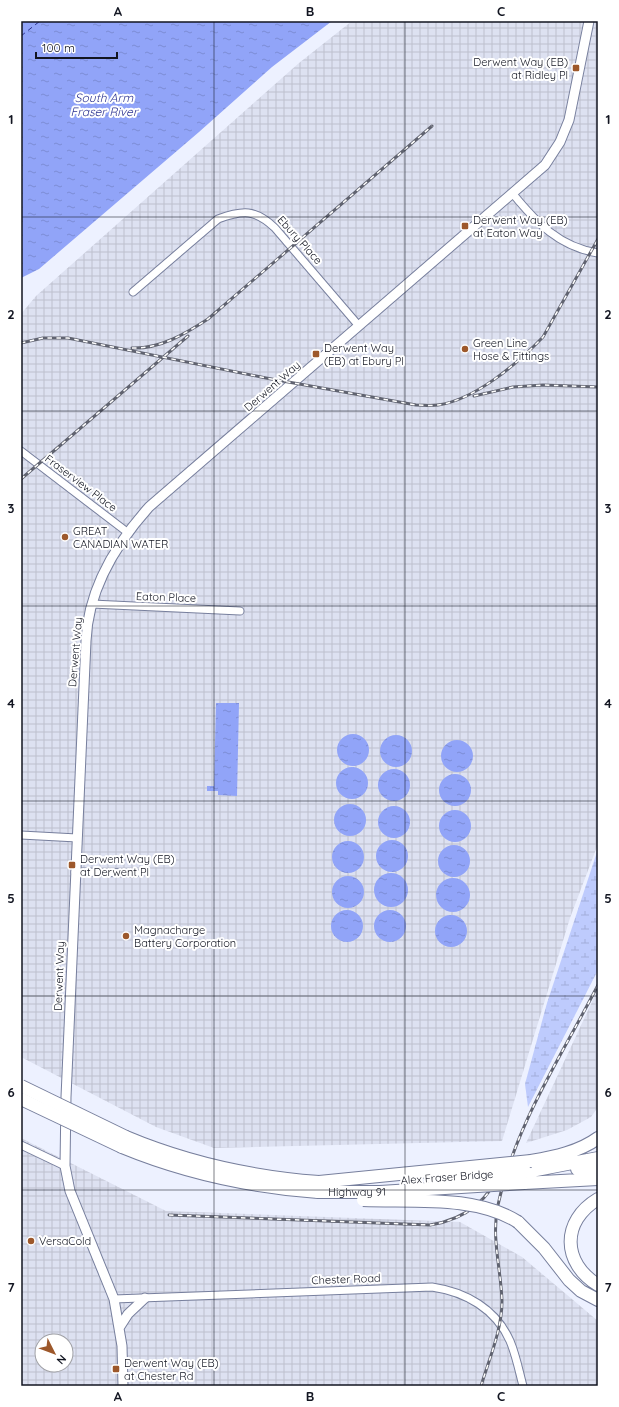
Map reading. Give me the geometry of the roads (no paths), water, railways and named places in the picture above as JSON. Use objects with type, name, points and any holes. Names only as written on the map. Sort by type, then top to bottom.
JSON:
[{"type":"highway","points":[[21,1086],[124,1142]]},
{"type":"highway","points":[[21,1099],[124,1142]]},
{"type":"highway","points":[[527,1172],[598,1138]]},
{"type":"highway","name":"Highway 91","points":[[124,1142],[172,1166],[218,1178],[258,1186],[319,1187],[380,1192],[527,1172],[598,1167]]},
{"type":"highway","points":[[319,1187],[527,1172],[598,1158]]},
{"type":"highway","name":"Highway 91","points":[[527,1172],[598,1179]]},
{"type":"highway","points":[[319,1187],[358,1200],[473,1204],[499,1212],[518,1222],[536,1238],[570,1280],[581,1291],[598,1300]]},
{"type":"highway","points":[[598,1199],[586,1206],[576,1218],[571,1230],[571,1247],[575,1262],[580,1272],[598,1285]]},
{"type":"street","name":"Derwent Way","points":[[123,1386],[122,1346],[114,1299],[70,1190],[65,1166],[75,872],[86,636],[92,604],[104,570],[127,532],[151,506],[545,165],[560,142],[569,120],[588,21]]},
{"type":"street","points":[[513,194],[536,222],[550,233],[565,243],[598,253]]},
{"type":"street","name":"Ebury Place","points":[[133,292],[218,219],[235,213],[250,212],[264,218],[275,228],[359,326]]},
{"type":"street","name":"Fraserview Place","points":[[21,451],[127,532]]},
{"type":"street","name":"Eaton Place","points":[[92,604],[240,611]]},
{"type":"street","points":[[21,835],[77,838]]},
{"type":"street","points":[[75,872],[136,873]]},
{"type":"street","points":[[21,1145],[65,1166]]},
{"type":"street","name":"Chester Road","points":[[114,1299],[432,1287],[451,1290],[476,1301],[495,1317],[510,1341],[523,1386]]},
{"type":"street","points":[[119,1328],[128,1314],[145,1298]]},
{"type":"water","name":"South Arm Fraser River","points":[[21,21],[332,21],[272,67],[199,132],[39,269],[21,278]]},
{"type":"water","points":[[216,703],[239,703],[237,796],[218,795],[218,791],[207,791],[207,786],[214,786]]},
{"type":"water","points":[[350,734],[356,734],[366,741],[369,750],[368,756],[362,763],[356,766],[350,766],[340,759],[337,753],[337,747],[344,737]]},
{"type":"water","points":[[393,735],[399,735],[408,739],[412,751],[408,763],[399,767],[393,767],[384,763],[380,754],[380,748],[384,739]]},
{"type":"water","points":[[454,740],[460,740],[469,744],[473,756],[469,768],[460,772],[454,772],[445,768],[441,759],[441,753],[445,744]]},
{"type":"water","points":[[349,767],[355,767],[365,774],[368,783],[367,789],[361,796],[355,799],[349,799],[339,792],[336,786],[336,780],[343,770]]},
{"type":"water","points":[[391,769],[397,769],[407,776],[410,785],[409,791],[403,798],[397,801],[391,801],[381,794],[378,788],[378,782],[385,772]]},
{"type":"water","points":[[452,774],[458,774],[468,781],[471,790],[470,796],[464,803],[458,806],[452,806],[442,799],[439,793],[439,787],[446,777]]},
{"type":"water","points":[[347,804],[353,804],[363,811],[366,820],[365,826],[359,833],[353,836],[347,836],[337,829],[334,823],[334,817],[341,807]]},
{"type":"water","points":[[394,806],[400,807],[407,813],[410,822],[409,828],[403,835],[394,838],[388,837],[381,831],[378,822],[379,816],[385,809]]},
{"type":"water","points":[[455,810],[461,811],[468,817],[471,826],[470,832],[464,839],[455,842],[449,841],[442,835],[439,826],[440,820],[446,813]]},
{"type":"water","points":[[389,840],[395,840],[404,844],[408,856],[404,868],[395,872],[389,872],[380,868],[376,859],[376,853],[380,844]]},
{"type":"water","points":[[345,841],[351,841],[361,848],[364,857],[363,863],[357,870],[351,873],[345,873],[335,866],[332,860],[332,854],[339,844]]},
{"type":"water","points":[[451,845],[457,845],[466,849],[470,861],[466,873],[457,877],[451,877],[442,873],[438,864],[438,858],[442,849]]},
{"type":"water","points":[[391,873],[403,878],[408,890],[403,902],[391,907],[379,902],[374,890],[379,878]]},
{"type":"water","points":[[345,876],[351,876],[361,883],[364,892],[363,898],[357,905],[351,908],[345,908],[335,901],[332,895],[332,889],[339,879]]},
{"type":"water","points":[[453,878],[465,883],[470,895],[465,907],[453,912],[441,907],[436,895],[441,883]]},
{"type":"water","points":[[347,910],[358,915],[363,926],[358,937],[347,942],[336,937],[331,926],[336,915]]},
{"type":"water","points":[[387,910],[393,910],[402,914],[406,926],[402,938],[393,942],[387,942],[378,938],[374,929],[374,923],[378,914]]},
{"type":"water","points":[[448,915],[454,915],[463,919],[467,931],[463,943],[454,947],[448,947],[439,943],[435,934],[435,928],[439,919]]},
{"type":"railway","points":[[132,348],[142,348],[172,340],[208,319],[432,126]]},
{"type":"railway","points":[[21,343],[43,338],[68,338],[266,378],[416,405],[438,405],[452,402],[466,396],[495,379],[509,369],[543,337],[598,239]]},
{"type":"railway","points":[[21,479],[188,336]]},
{"type":"railway","points":[[474,396],[513,387],[543,385],[598,387]]},
{"type":"railway","points":[[481,1386],[500,1323],[502,1301],[496,1241],[496,1217],[506,1176],[527,1119],[540,1092],[598,985]]},
{"type":"railway","points":[[169,1215],[430,1225],[456,1218],[476,1206],[492,1188],[505,1165]]},
{"type":"place","name":"Derwent Way (EB) at Ridley Pl","points":[[576,68]]},
{"type":"place","name":"Derwent Way (EB) at Eaton Way","points":[[465,226]]},
{"type":"place","name":"Green Line Hose & Fittings","points":[[465,349]]},
{"type":"place","name":"Derwent Way (EB) at Ebury Pl","points":[[316,354]]},
{"type":"place","name":"GREAT CANADIAN WATER","points":[[65,537]]},
{"type":"place","name":"Derwent Way (EB) at Derwent Pl","points":[[72,865]]},
{"type":"place","name":"Magnacharge Battery Corporation","points":[[126,936]]},
{"type":"place","name":"VersaCold","points":[[31,1241]]},
{"type":"place","name":"Derwent Way (EB) at Chester Rd","points":[[116,1369]]}]
